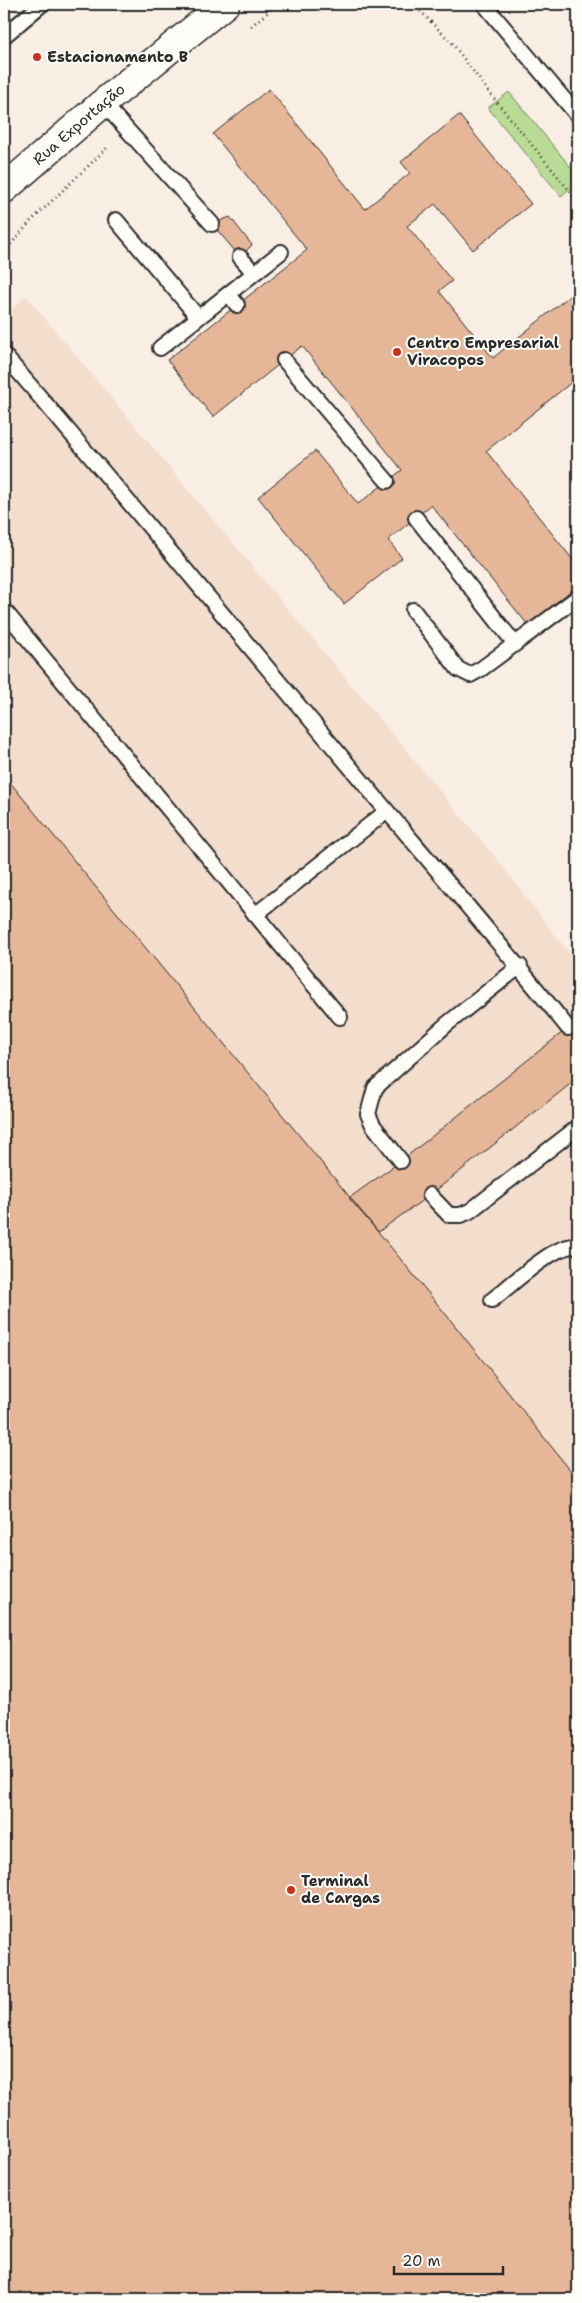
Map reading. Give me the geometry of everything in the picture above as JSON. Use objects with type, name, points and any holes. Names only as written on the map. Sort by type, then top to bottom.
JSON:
[{"type":"street","name":"Rua Exportação","points":[[4,189],[103,103],[225,4]]},
{"type":"lane","points":[[4,36],[42,4]]},
{"type":"lane","points":[[484,4],[578,116]]},
{"type":"lane","points":[[103,103],[212,224]]},
{"type":"lane","points":[[116,220],[198,318]]},
{"type":"lane","points":[[160,348],[280,252]]},
{"type":"lane","points":[[240,256],[254,273]]},
{"type":"lane","points":[[228,294],[237,305]]},
{"type":"lane","points":[[4,354],[157,533],[387,811],[520,966],[568,1028]]},
{"type":"lane","points":[[284,360],[387,481]]},
{"type":"lane","points":[[416,518],[515,644]]},
{"type":"lane","points":[[413,610],[458,670],[470,675],[481,669],[578,597]]},
{"type":"lane","points":[[4,610],[340,1017]]},
{"type":"lane","points":[[255,915],[387,811]]},
{"type":"lane","points":[[401,1160],[373,1125],[368,1114],[374,1088],[446,1024],[520,966]]},
{"type":"lane","points":[[430,1195],[450,1214],[461,1215],[470,1211],[578,1127]]},
{"type":"lane","points":[[492,1300],[554,1252],[569,1244],[578,1246]]},
{"type":"path","points":[[413,4],[452,43],[491,95],[578,201]]},
{"type":"shaded area","name":"Terminal de Cargas","points":[[26,296],[495,857],[578,965],[578,2299],[4,2299],[4,317]]},
{"type":"green space","points":[[509,92],[578,176],[578,182],[561,196],[488,108]]},
{"type":"building","name":"Centro Empresarial Viracopos","points":[[269,89],[365,209],[410,173],[401,162],[459,115],[531,204],[473,250],[435,204],[407,226],[452,281],[439,291],[493,358],[578,289],[578,377],[486,451],[578,566],[578,585],[528,625],[431,505],[388,540],[402,558],[344,604],[258,497],[315,451],[358,504],[402,470],[302,346],[213,417],[167,360],[307,250],[213,134]]},
{"type":"building","points":[[230,217],[252,245],[240,257],[212,224]]},
{"type":"building","name":"Terminal de Cargas","points":[[4,775],[448,1317],[578,1480],[578,2299],[4,2299]]},
{"type":"building","points":[[578,1020],[578,1078],[430,1195],[378,1232],[349,1198],[401,1161]]},
{"type":"place","name":"Estacionamento B","points":[[37,57]]},
{"type":"place","name":"Centro Empresarial Viracopos","points":[[397,352]]},
{"type":"place","name":"Terminal de Cargas","points":[[291,1890]]}]
